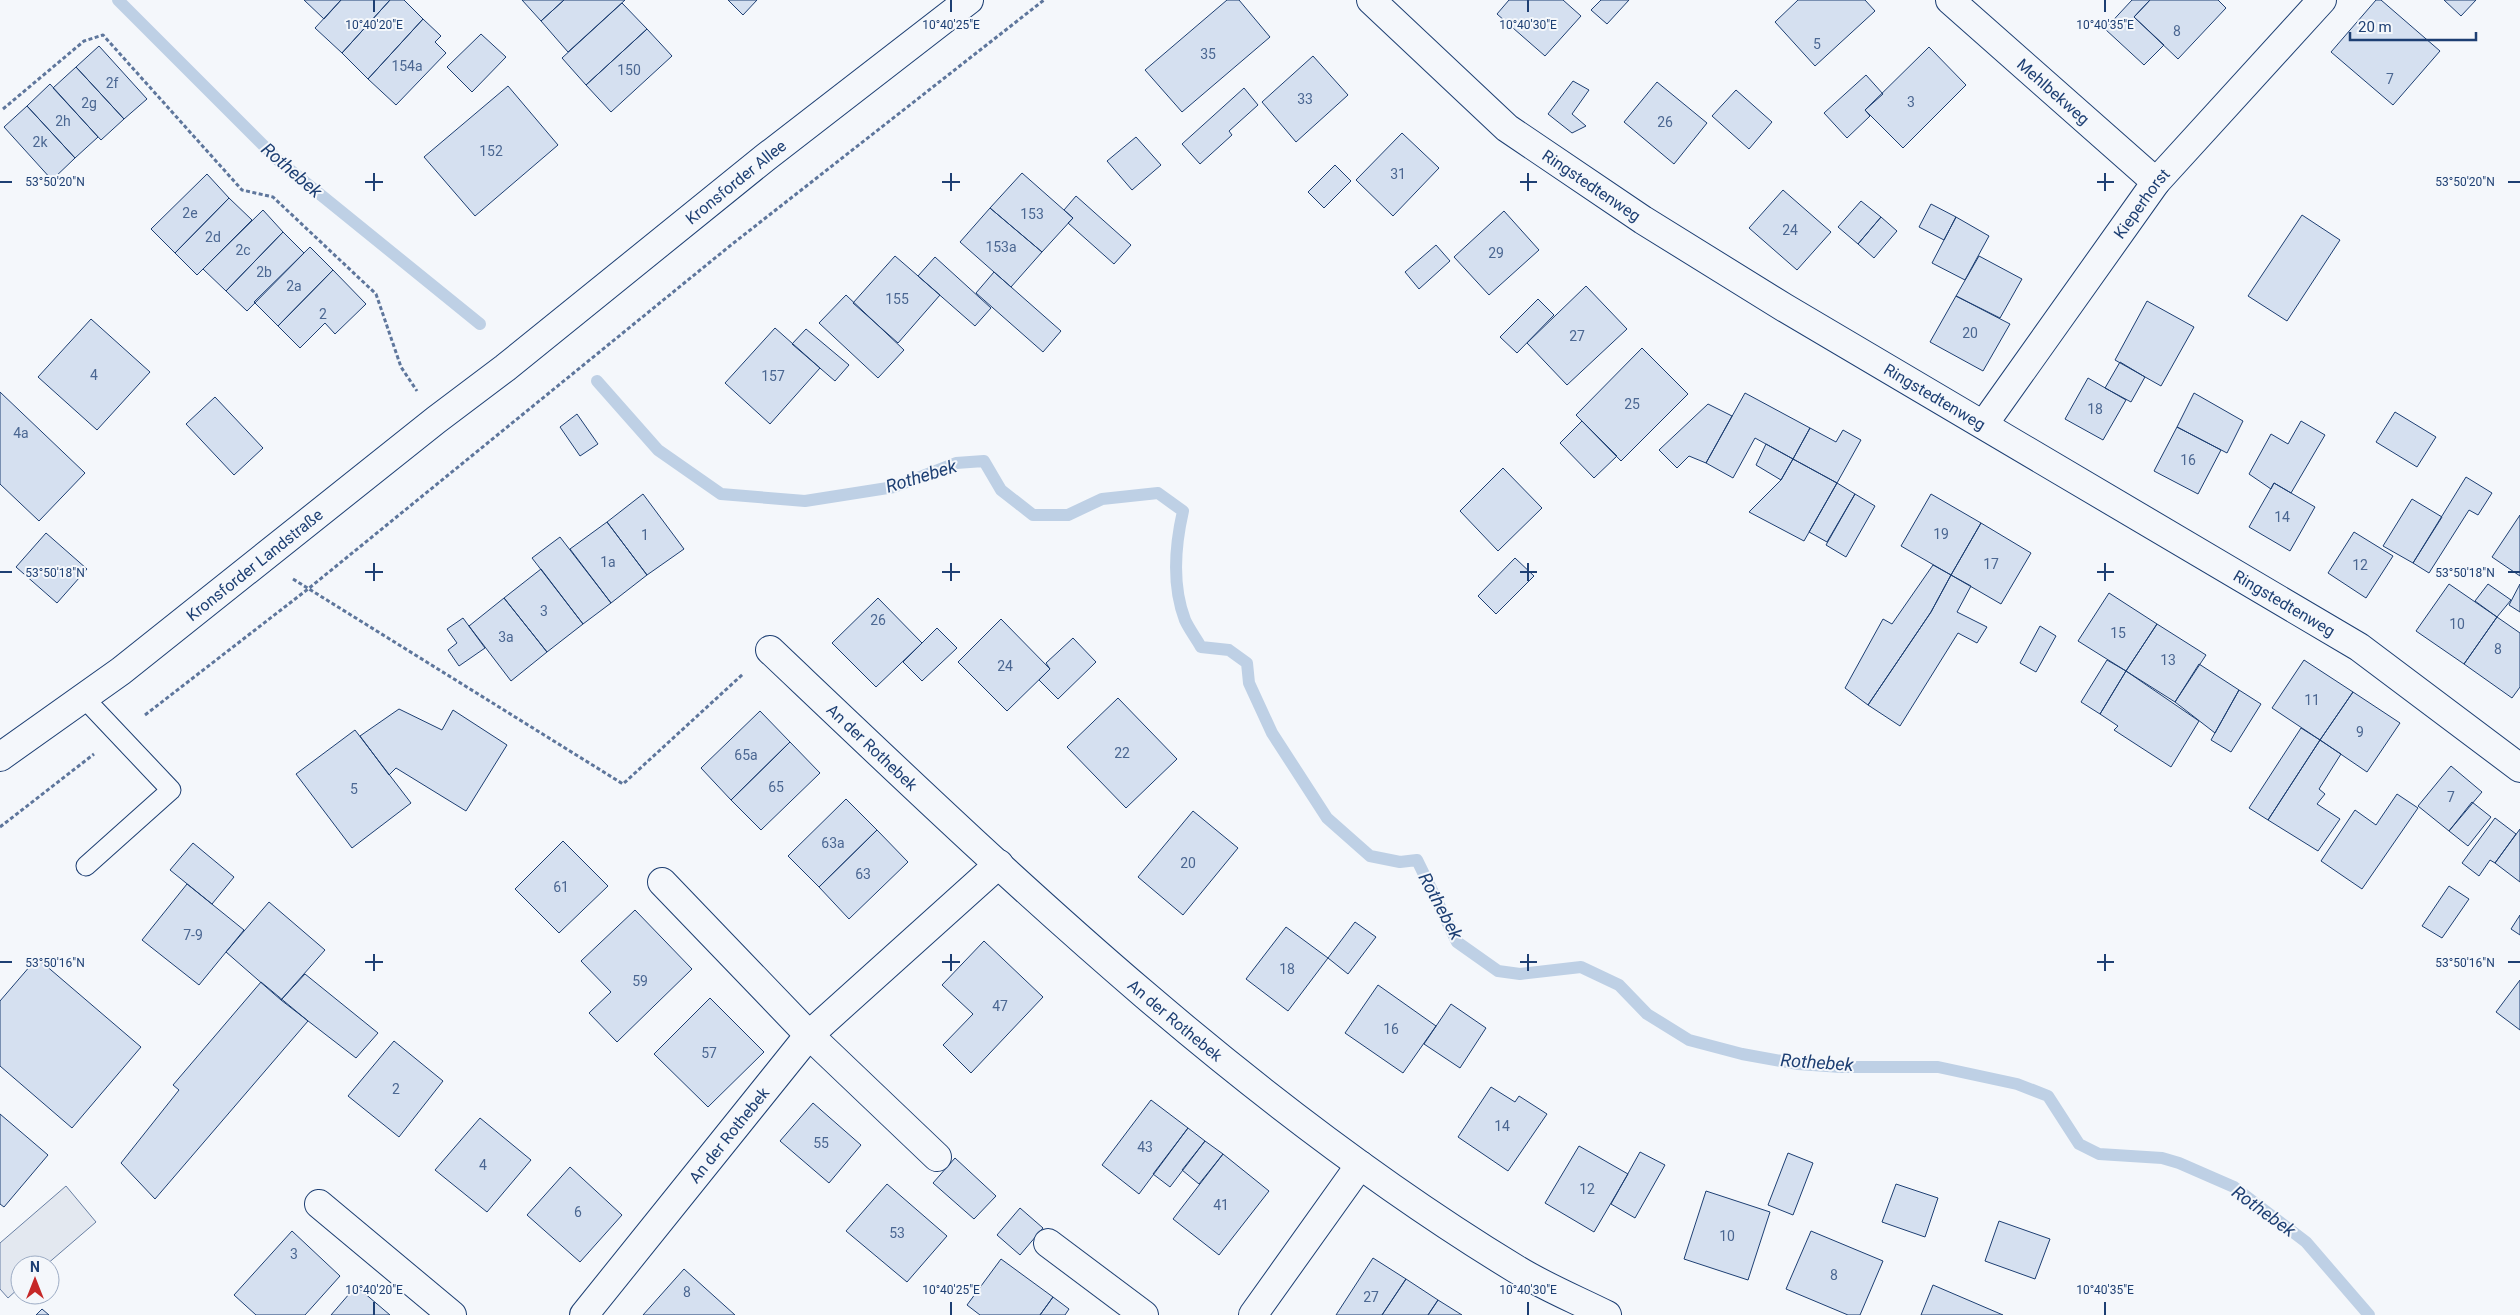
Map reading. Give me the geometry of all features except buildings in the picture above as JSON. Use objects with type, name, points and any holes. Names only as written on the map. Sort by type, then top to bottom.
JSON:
[{"type":"street","name":"Kronsforder Allee","points":[[505,368],[758,163],[969,0]]},
{"type":"street","name":"Ringstedtenweg","points":[[1371,0],[1507,128],[1642,220],[1785,308],[2359,647],[2520,768]]},
{"type":"street","name":"Mehlbekweg","points":[[1950,0],[2156,182]]},
{"type":"street","name":"Kieperhorst","points":[[1984,424],[2156,182],[2322,0]]},
{"type":"street","name":"Kronsforder Landstraße","points":[[0,757],[84,698],[436,420],[505,368]]},
{"type":"street","name":"An der Rothebek","points":[[770,650],[999,864],[1164,1013],[1360,1165],[1518,1270],[1607,1315]]},
{"type":"street","name":"An der Rothebek","points":[[584,1315],[809,1035],[999,864]]},
{"type":"street","points":[[662,882],[809,1035],[937,1157]]},
{"type":"street","points":[[1253,1315],[1360,1165]]},
{"type":"street","points":[[319,1204],[452,1315]]},
{"type":"street","points":[[1048,1243],[1144,1315]]},
{"type":"lane","points":[[84,698],[171,790],[86,866]]},
{"type":"path","points":[[0,827],[308,588],[731,245],[1044,0]]},
{"type":"path","points":[[3,109],[84,41],[103,35],[242,190],[273,197],[376,294],[401,366],[436,420]]},
{"type":"path","points":[[261,560],[623,784],[770,650]]},
{"type":"shaded area","points":[[66,1186],[96,1222],[58,1255],[10,1255],[10,1296],[8,1298],[0,1289],[0,1243]]},
{"type":"waterway","name":"Rothebek","points":[[118,0],[279,161],[480,324]]},
{"type":"waterway","name":"Rothebek","points":[[597,381],[658,450],[721,494],[805,501],[894,487],[956,463],[984,461],[1001,490],[1033,515],[1068,515],[1102,499],[1158,493],[1183,511],[1178,538],[1176,566],[1178,594],[1188,627],[1201,647],[1229,650],[1247,663],[1249,683],[1272,733],[1327,818],[1370,856],[1400,862],[1417,860],[1457,942],[1498,971],[1520,974],[1581,967],[1619,985],[1647,1014],[1689,1040],[1742,1054],[1798,1064],[1841,1067],[1938,1067],[2017,1084],[2048,1096],[2079,1144],[2099,1154],[2162,1158],[2179,1163],[2234,1187],[2306,1242],[2369,1315]]}]
